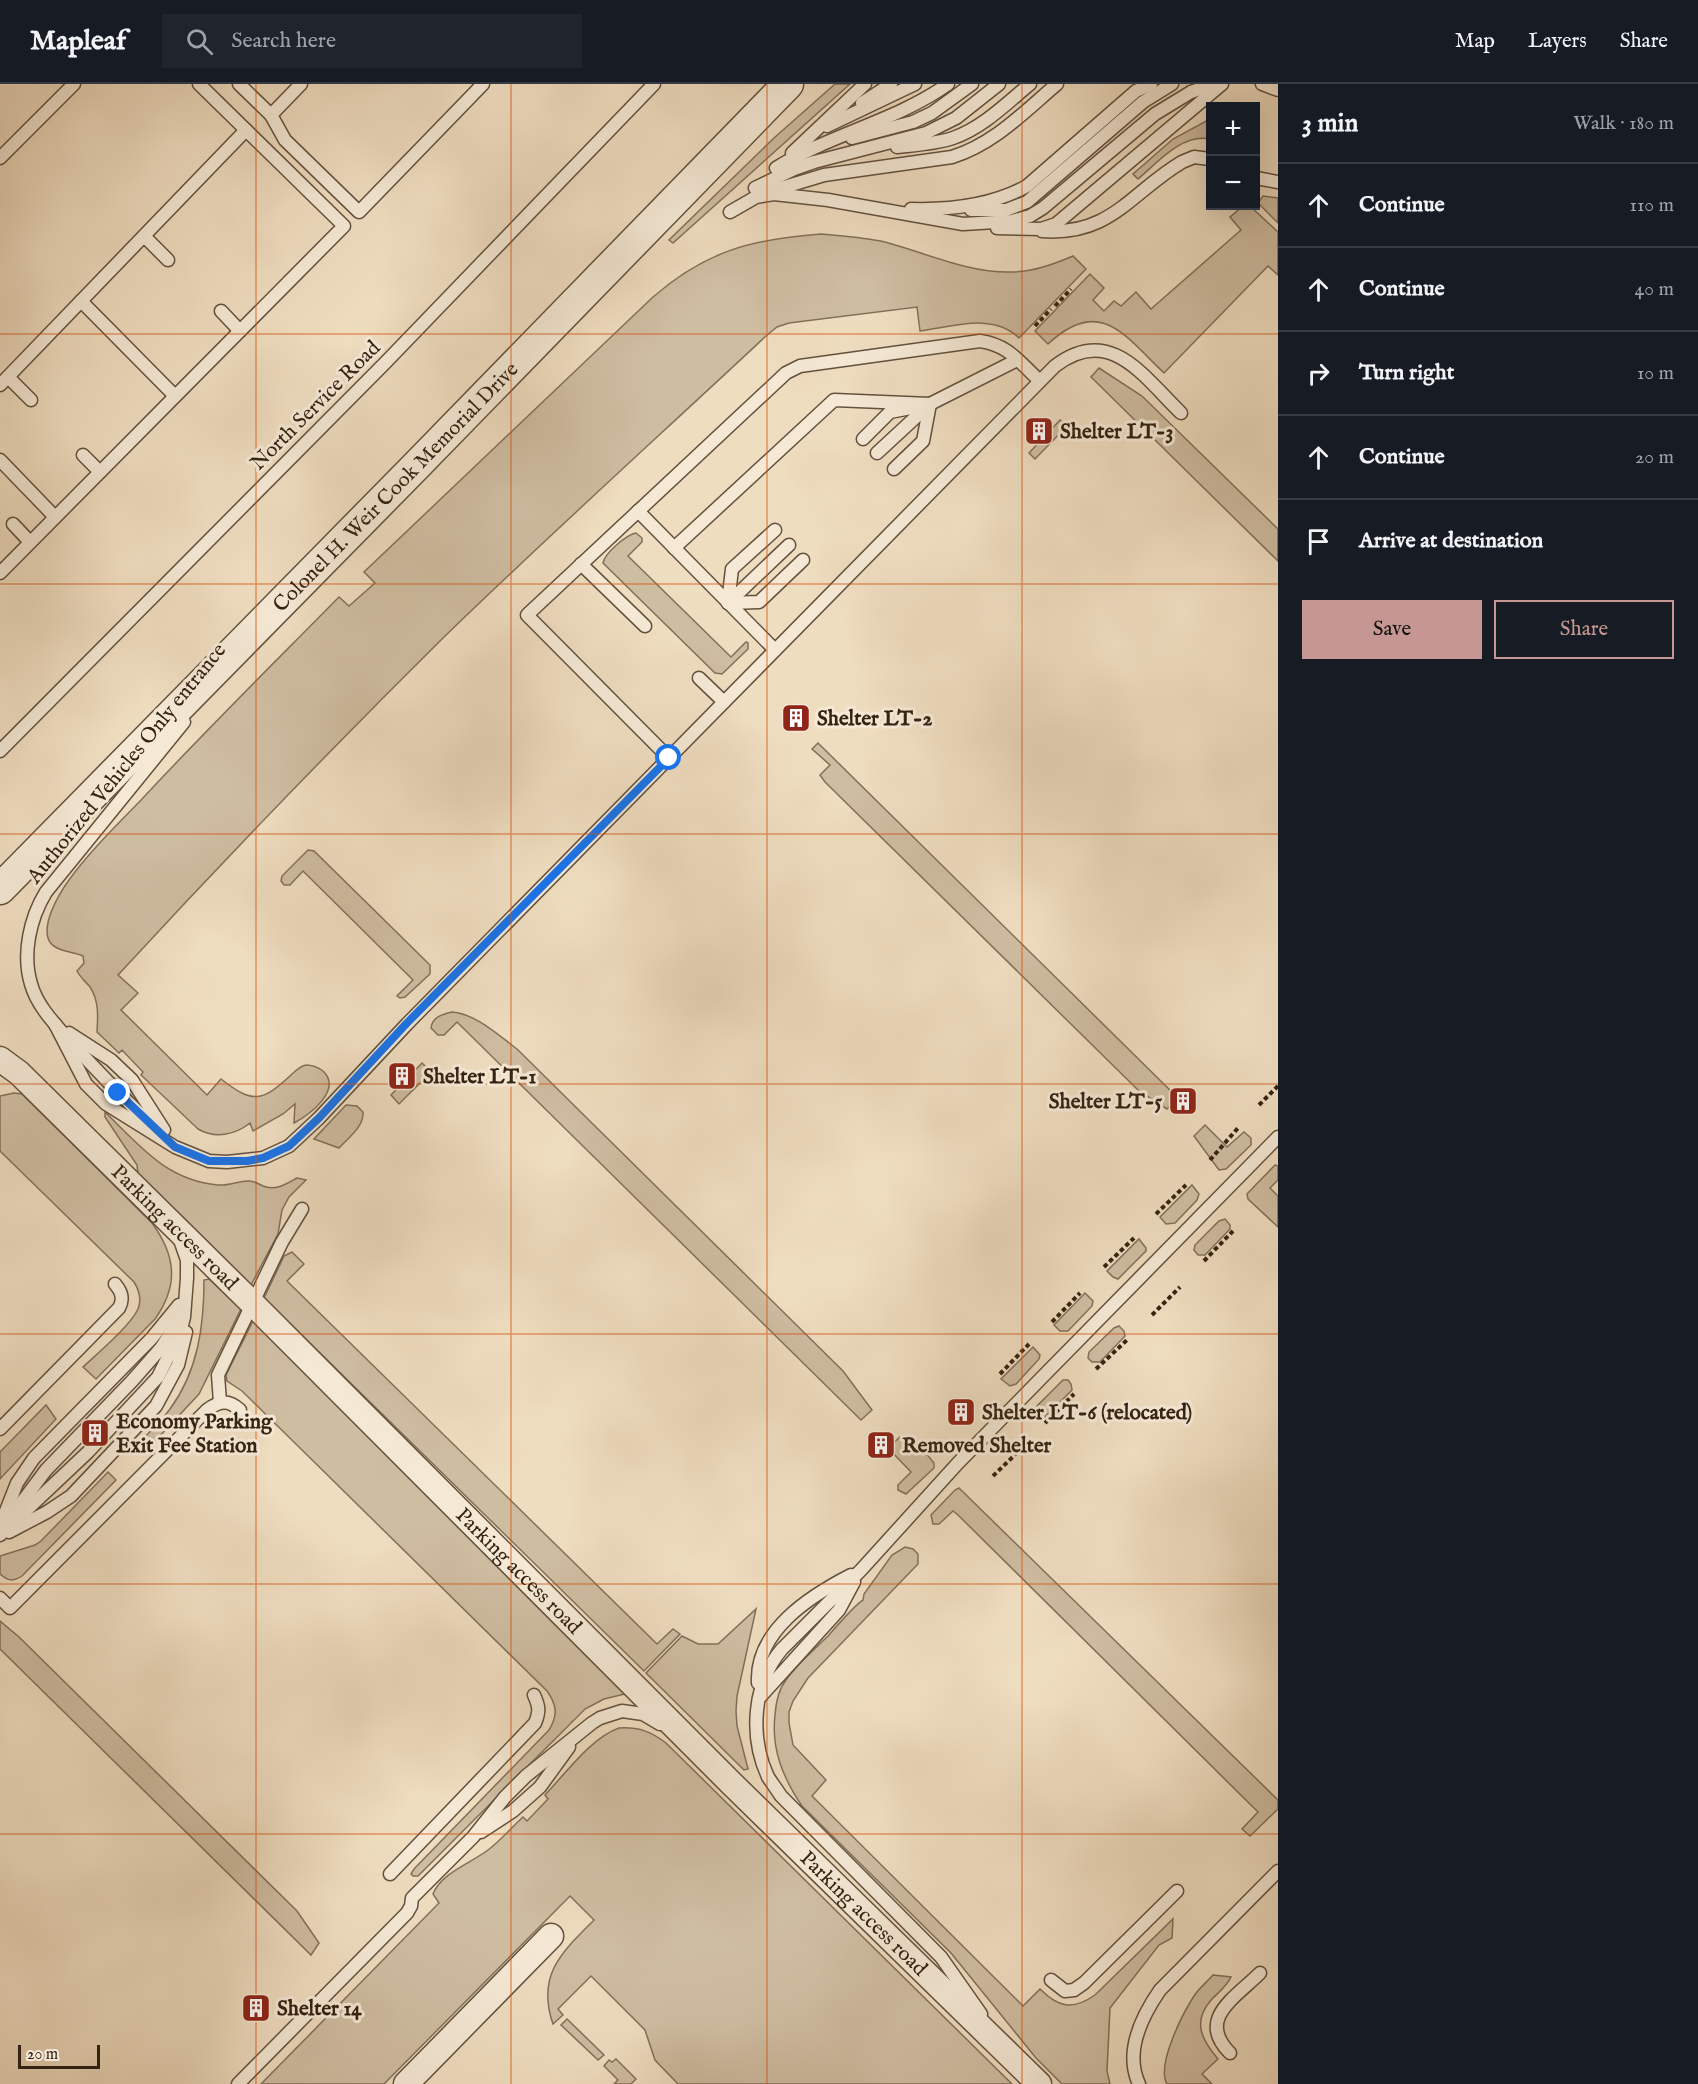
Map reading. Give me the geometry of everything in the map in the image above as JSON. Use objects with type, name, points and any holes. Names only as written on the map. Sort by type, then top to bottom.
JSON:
[{"type":"street","name":"Colonel H. Weir Cook Memorial Drive","points":[[0,889],[788,84]]},
{"type":"street","name":"Parking access road","points":[[0,1059],[19,1074],[253,1304],[732,1784],[1039,2084]]},
{"type":"street","points":[[406,2084],[551,1936]]},
{"type":"lane","points":[[0,158],[74,84]]},
{"type":"lane","points":[[0,573],[344,226],[200,84]]},
{"type":"lane","points":[[239,84],[271,115],[285,140],[359,212],[483,84]]},
{"type":"lane","points":[[271,115],[301,84]]},
{"type":"lane","name":"North Service Road","points":[[0,751],[385,363],[654,84]]},
{"type":"lane","points":[[755,192],[776,168],[865,84]]},
{"type":"lane","points":[[839,109],[871,84]]},
{"type":"lane","points":[[801,144],[891,84]]},
{"type":"lane","points":[[833,123],[915,84]]},
{"type":"lane","points":[[776,168],[800,153],[910,107],[948,84]]},
{"type":"lane","points":[[820,145],[913,122],[932,113],[972,84]]},
{"type":"lane","points":[[730,212],[755,192],[794,169],[926,133],[942,126],[973,106],[999,84]]},
{"type":"lane","points":[[855,152],[932,143],[967,132],[995,113],[1030,84]]},
{"type":"lane","points":[[755,192],[779,188],[824,175],[952,157],[968,152],[981,146],[1006,128],[1057,84]]},
{"type":"lane","points":[[924,209],[988,202],[1027,186],[1136,91],[1151,84]]},
{"type":"lane","points":[[852,205],[994,211],[1017,207],[1034,197],[1143,102],[1172,84]]},
{"type":"lane","points":[[963,224],[1012,221],[1030,216],[1096,165],[1155,114],[1191,92],[1213,84]]},
{"type":"lane","points":[[1025,230],[1048,228],[1056,224],[1222,84]]},
{"type":"lane","points":[[1262,84],[1278,90]]},
{"type":"lane","points":[[31,400],[4,381],[246,129]]},
{"type":"lane","points":[[755,192],[793,195],[963,224],[1068,232],[1097,224],[1182,162],[1194,158],[1206,159]]},
{"type":"lane","points":[[1260,179],[1278,182]]},
{"type":"lane","points":[[144,236],[168,260]]},
{"type":"lane","points":[[81,301],[175,396]]},
{"type":"lane","points":[[221,310],[240,331]]},
{"type":"lane","points":[[669,758],[527,615],[786,373],[800,366],[980,341],[1004,348],[1040,381]]},
{"type":"lane","points":[[56,1024],[86,1084],[106,1104],[175,1147],[209,1161],[227,1162],[247,1161],[278,1152],[307,1131],[354,1080],[1054,366],[1067,356],[1082,350],[1109,351],[1136,369],[1181,413]]},
{"type":"lane","points":[[863,439],[890,412],[930,404],[1017,360]]},
{"type":"lane","points":[[674,548],[834,400],[930,404]]},
{"type":"lane","points":[[877,453],[930,404]]},
{"type":"lane","points":[[894,469],[922,441],[930,404]]},
{"type":"lane","points":[[83,455],[100,472]]},
{"type":"lane","points":[[0,460],[56,517]]},
{"type":"lane","points":[[638,511],[775,650]]},
{"type":"lane","points":[[13,524],[30,542]]},
{"type":"lane","points":[[728,603],[732,569],[775,530]]},
{"type":"lane","points":[[728,603],[789,545]]},
{"type":"lane","points":[[728,603],[759,602],[803,560]]},
{"type":"lane","points":[[581,564],[645,626]]},
{"type":"lane","name":"Authorized Vehicles Only entrance","points":[[56,1024],[34,995],[28,972],[29,938],[40,901],[66,865],[282,602]]},
{"type":"lane","points":[[699,678],[724,702]]},
{"type":"lane","points":[[56,1024],[111,1060],[132,1080],[175,1147]]},
{"type":"lane","points":[[758,1699],[839,1610],[861,1570],[958,1462],[1278,1137]]},
{"type":"lane","points":[[220,1402],[218,1375],[282,1242],[302,1209]]},
{"type":"lane","points":[[0,1534],[47,1512],[71,1496],[156,1406],[178,1365],[185,1338],[187,1260],[176,1229]]},
{"type":"lane","points":[[0,1429],[119,1308],[122,1296],[115,1284]]},
{"type":"lane","points":[[0,1525],[17,1483],[33,1458],[151,1339],[185,1298]]},
{"type":"lane","points":[[0,1534],[46,1470],[132,1381],[160,1348],[174,1328],[185,1298]]},
{"type":"lane","points":[[0,1534],[88,1452],[158,1377],[180,1333],[185,1298]]},
{"type":"lane","points":[[0,1598],[10,1608],[207,1410],[220,1402],[229,1402],[240,1410]]},
{"type":"lane","points":[[861,1570],[822,1590],[799,1607],[772,1636],[764,1649],[757,1678],[757,1723],[760,1750],[768,1776],[781,1796],[941,1956],[1008,2053]]},
{"type":"lane","points":[[390,1874],[535,1723],[539,1714],[539,1706],[534,1695]]},
{"type":"lane","points":[[238,2084],[406,1913],[411,1906],[412,1898],[473,1837],[505,1797],[526,1776],[592,1723],[622,1711],[643,1714],[664,1726],[732,1784]]},
{"type":"lane","points":[[473,1837],[513,1811],[540,1787],[578,1734]]},
{"type":"lane","points":[[1139,2084],[1134,2062],[1135,2044],[1140,2025],[1150,2005],[1160,1990],[1278,1870]]},
{"type":"lane","points":[[1051,1980],[1065,1991],[1074,1990],[1084,1983],[1177,1892]]},
{"type":"lane","points":[[1230,2053],[1219,2038],[1216,2022],[1220,2013],[1260,1973]]},
{"type":"path","points":[[1035,326],[1071,288]]},
{"type":"path","points":[[1259,1105],[1278,1086]]},
{"type":"path","points":[[1210,1160],[1238,1128]]},
{"type":"path","points":[[1156,1214],[1185,1185]]},
{"type":"path","points":[[1204,1261],[1233,1231]]},
{"type":"path","points":[[1104,1267],[1134,1238]]},
{"type":"path","points":[[1152,1316],[1180,1287]]},
{"type":"path","points":[[1052,1322],[1080,1293]]},
{"type":"path","points":[[1096,1369],[1127,1340]]},
{"type":"path","points":[[1000,1374],[1029,1344]]},
{"type":"path","points":[[1045,1423],[1074,1394]]},
{"type":"path","points":[[993,1476],[1023,1447]]},
{"type":"shaded area","points":[[835,84],[850,84],[673,243],[669,240],[774,138]]},
{"type":"shaded area","points":[[1206,121],[1206,139],[1190,140],[1180,145],[1138,179],[1133,174],[1173,139]]},
{"type":"shaded area","points":[[1263,196],[1278,198],[1278,223],[1260,205]]},
{"type":"shaded area","points":[[1238,210],[1254,210],[1278,232],[1278,275],[1268,266],[1164,373],[1137,346],[1111,326],[1097,322],[1083,323],[1066,330],[1048,344],[1035,331],[1090,274],[1104,288],[1093,300],[1104,311],[1114,301],[1121,306],[1136,292],[1151,309],[1241,230],[1230,217]]},
{"type":"shaded area","points":[[821,234],[885,242],[947,262],[979,269],[1019,272],[1051,265],[1073,256],[1086,269],[1019,338],[1009,330],[985,323],[920,331],[917,307],[789,323],[777,327],[442,639],[278,805],[118,975],[138,993],[121,1010],[207,1095],[221,1079],[241,1093],[257,1097],[265,1095],[306,1065],[323,1071],[328,1078],[327,1094],[322,1101],[294,1123],[295,1104],[283,1114],[253,1131],[250,1123],[231,1133],[218,1135],[198,1129],[141,1075],[143,1072],[122,1050],[119,1053],[97,1032],[98,1015],[95,997],[77,971],[84,963],[83,956],[58,949],[50,943],[47,931],[50,916],[69,880],[113,828],[339,597],[349,606],[375,583],[364,572],[653,297],[692,268],[731,250],[773,239]]},
{"type":"shaded area","points":[[1099,368],[1142,396],[1278,529],[1278,561],[1091,377]]},
{"type":"shaded area","points":[[1060,420],[1067,426],[1035,459],[1029,453]]},
{"type":"shaded area","points":[[636,533],[642,538],[642,542],[628,556],[731,657],[746,642],[748,643],[748,649],[722,674],[715,673],[603,563],[616,545]]},
{"type":"shaded area","points":[[818,743],[1178,1098],[1167,1109],[1139,1091],[825,782],[820,775],[830,765],[812,749]]},
{"type":"shaded area","points":[[308,850],[314,851],[430,965],[430,974],[405,997],[397,996],[413,980],[303,871],[290,885],[284,885],[281,881],[282,876]]},
{"type":"shaded area","points":[[452,1012],[478,1021],[517,1049],[843,1371],[872,1410],[861,1420],[457,1022],[444,1035],[438,1035],[431,1028],[436,1019]]},
{"type":"shaded area","points":[[422,1063],[431,1072],[399,1104],[391,1095]]},
{"type":"shaded area","points":[[22,1094],[152,1223],[170,1259],[172,1271],[168,1294],[155,1319],[96,1379],[83,1367],[134,1316],[139,1305],[139,1291],[134,1282],[0,1151],[0,1096]]},
{"type":"shaded area","points":[[346,1105],[357,1106],[363,1112],[361,1123],[351,1136],[339,1148],[314,1139]]},
{"type":"shaded area","points":[[105,1112],[155,1159],[169,1169],[200,1182],[222,1185],[250,1181],[272,1188],[297,1178],[306,1180],[289,1197],[282,1210],[278,1234],[251,1285],[138,1174],[137,1165],[105,1117]]},
{"type":"shaded area","points":[[1205,1125],[1227,1147],[1244,1132],[1251,1138],[1251,1145],[1226,1169],[1219,1170],[1194,1136]]},
{"type":"shaded area","points":[[1275,1165],[1278,1166],[1278,1180],[1270,1188],[1278,1196],[1278,1227],[1248,1199],[1247,1194]]},
{"type":"shaded area","points":[[1192,1185],[1199,1194],[1197,1200],[1175,1223],[1166,1224],[1160,1217]]},
{"type":"shaded area","points":[[1225,1219],[1230,1229],[1205,1255],[1198,1255],[1194,1250],[1195,1245],[1219,1221]]},
{"type":"shaded area","points":[[1139,1239],[1146,1251],[1118,1279],[1113,1277],[1107,1271]]},
{"type":"shaded area","points":[[292,1252],[304,1264],[287,1281],[657,1644],[673,1629],[680,1634],[644,1671],[264,1298],[284,1256]]},
{"type":"shaded area","points":[[209,1279],[241,1309],[199,1394],[143,1454],[135,1447],[170,1409],[180,1394],[193,1364],[201,1331],[204,1280]]},
{"type":"shaded area","points":[[1085,1293],[1093,1301],[1092,1306],[1068,1331],[1060,1331],[1054,1325]]},
{"type":"shaded area","points":[[253,1321],[625,1688],[625,1694],[604,1699],[585,1709],[418,1876],[411,1874],[414,1869],[549,1730],[555,1715],[553,1701],[547,1691],[242,1391],[227,1381],[226,1375]]},
{"type":"shaded area","points":[[1119,1326],[1125,1336],[1100,1362],[1092,1362],[1088,1358],[1089,1352]]},
{"type":"shaded area","points":[[1033,1347],[1040,1355],[1039,1359],[1016,1384],[1010,1386],[1001,1379]]},
{"type":"shaded area","points":[[1063,1380],[1068,1380],[1072,1390],[1045,1417],[1039,1417],[1035,1413],[1037,1406]]},
{"type":"shaded area","points":[[46,1405],[56,1419],[0,1479],[0,1452]]},
{"type":"shaded area","points":[[900,1437],[925,1452],[934,1463],[934,1468],[906,1494],[898,1490],[898,1485],[911,1472],[888,1448]]},
{"type":"shaded area","points":[[108,1472],[116,1480],[22,1576],[11,1580],[0,1574],[0,1556],[41,1541]]},
{"type":"shaded area","points":[[959,1488],[1278,1800],[1278,1809],[1250,1836],[1242,1829],[1258,1812],[958,1515],[953,1511],[939,1524],[933,1524],[931,1515]]},
{"type":"shaded area","points":[[905,1547],[913,1549],[918,1554],[918,1564],[808,1678],[793,1701],[789,1712],[789,1723],[793,1745],[826,1780],[812,1796],[1023,2006],[1040,1989],[1053,2000],[1066,2005],[1087,2000],[1095,1995],[1173,1919],[1172,1938],[1159,1945],[1110,2008],[1107,2071],[1110,2084],[1062,2084],[1036,2058],[951,1953],[802,1806],[784,1774],[777,1751],[774,1728],[776,1705],[781,1688],[800,1663],[863,1600],[864,1594],[892,1555]]},
{"type":"shaded area","points":[[756,1609],[737,1696],[737,1726],[748,1769],[744,1770],[646,1673],[682,1636],[698,1644],[718,1644]]},
{"type":"shaded area","points":[[0,1621],[19,1637],[297,1911],[319,1943],[311,1955],[0,1649]]},
{"type":"shaded area","points":[[619,1728],[644,1731],[666,1743],[1012,2084],[678,2084],[655,2060],[645,2030],[591,1976],[558,2009],[563,2015],[553,2024],[548,1992],[550,1978],[562,1954],[594,1920],[570,1896],[384,2084],[261,2084],[439,1903],[433,1894],[449,1874],[488,1850],[523,1817],[527,1821],[548,1799],[545,1795],[579,1757],[599,1739]]},
{"type":"shaded area","points":[[1213,1975],[1231,1977],[1202,2015],[1203,2037],[1218,2059],[1202,2074],[1212,2084],[1167,2084],[1165,2065],[1172,2039],[1194,1996]]},
{"type":"shaded area","points":[[567,2019],[604,2055],[598,2060],[561,2025]]},
{"type":"shaded area","points":[[616,2059],[636,2079],[631,2084],[614,2084],[618,2080],[604,2066],[609,2060],[612,2062]]},
{"type":"place","name":"Shelter LT-3","points":[[1039,431]]},
{"type":"place","name":"Shelter LT-2","points":[[796,718]]},
{"type":"place","name":"Shelter LT-1","points":[[402,1076]]},
{"type":"place","name":"Shelter LT-5","points":[[1183,1101]]},
{"type":"place","name":"Shelter LT-6 (relocated)","points":[[961,1412]]},
{"type":"place","name":"Economy Parking Exit Fee Station","points":[[95,1433]]},
{"type":"place","name":"Removed Shelter","points":[[881,1445]]},
{"type":"place","name":"Shelter 14","points":[[256,2008]]},
{"type":"route","points":[[118,1093],[175,1147],[209,1161],[247,1161],[263,1158],[289,1146],[307,1131],[406,1024],[669,758]]}]
